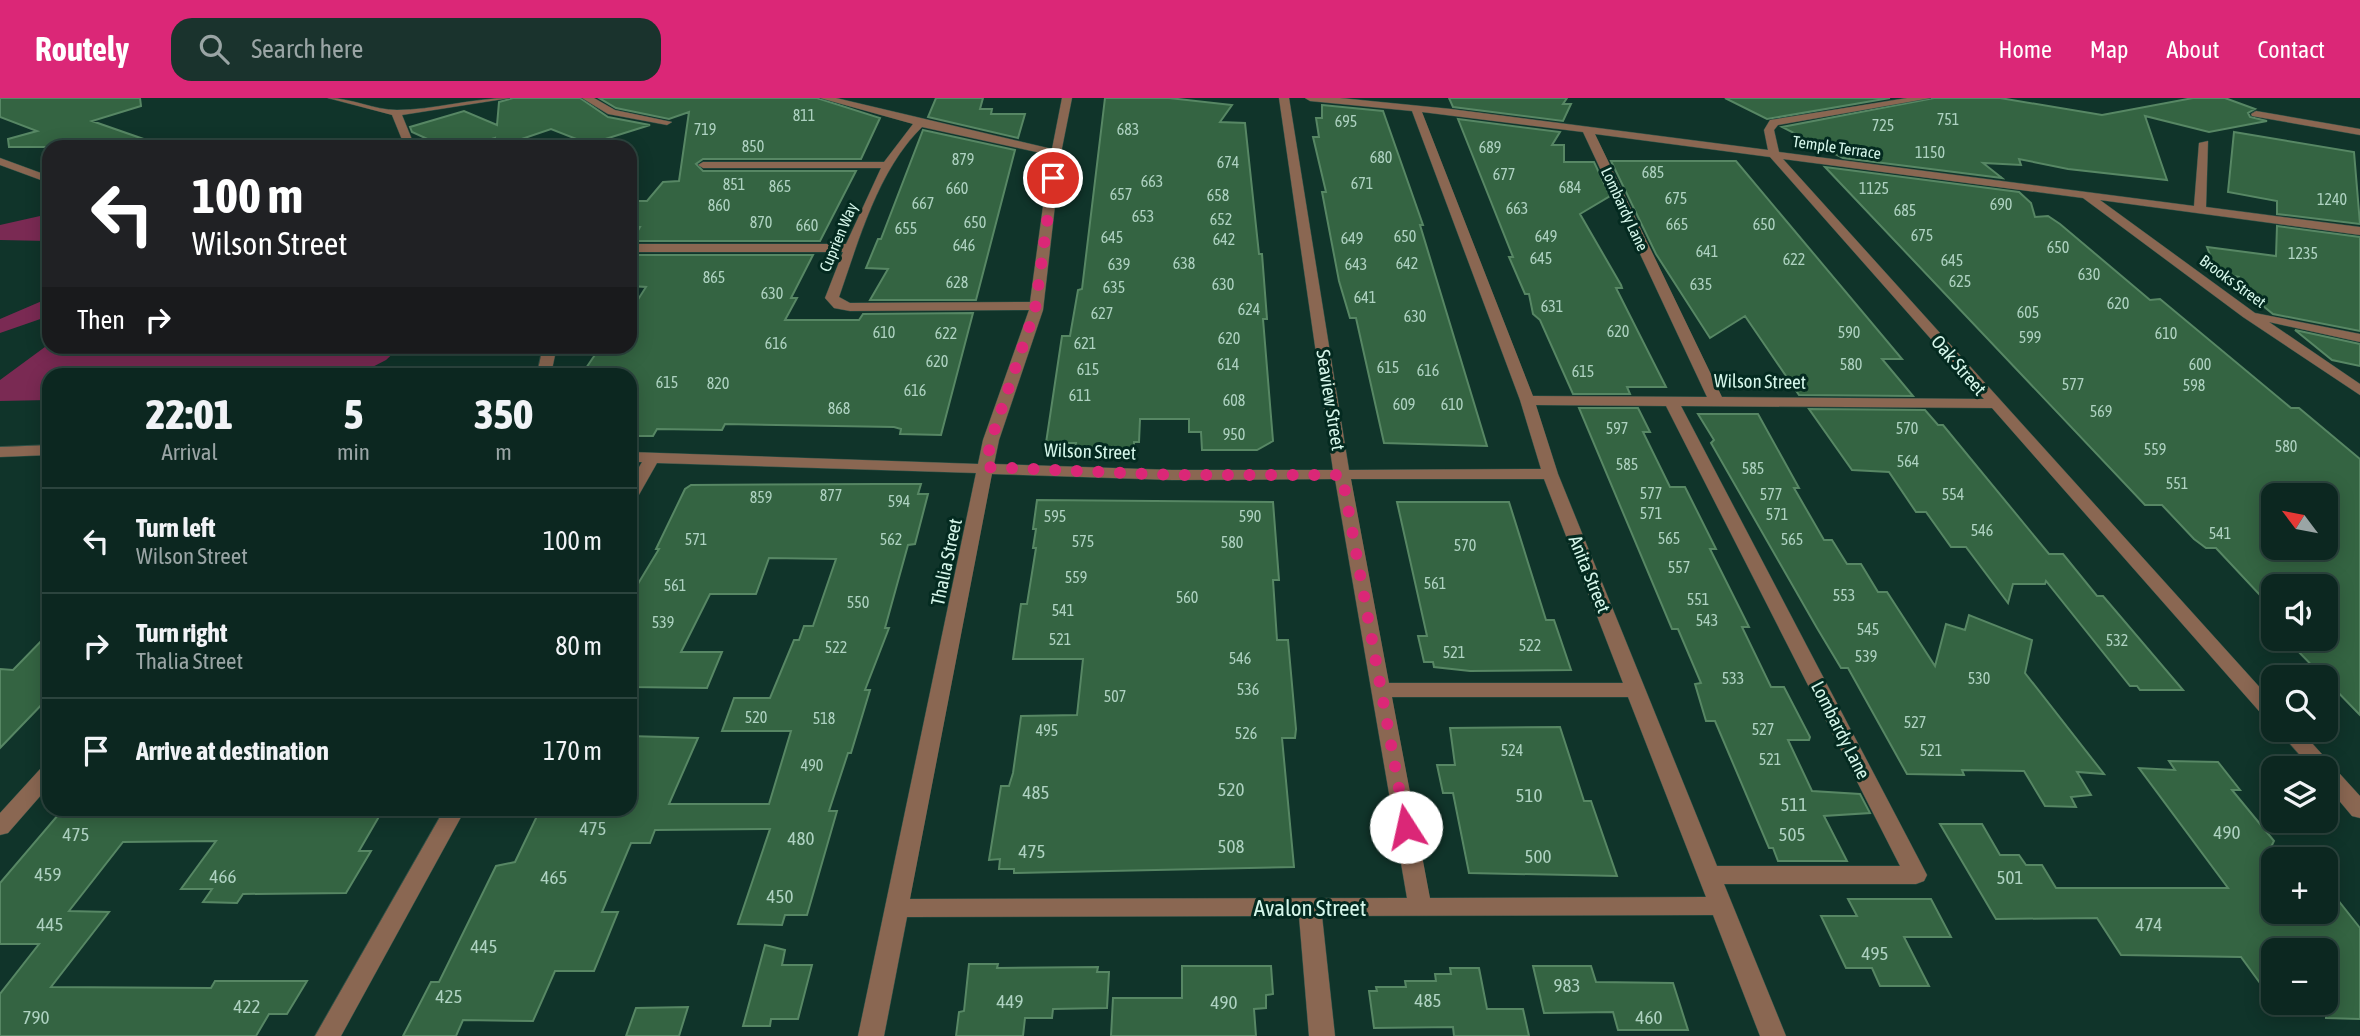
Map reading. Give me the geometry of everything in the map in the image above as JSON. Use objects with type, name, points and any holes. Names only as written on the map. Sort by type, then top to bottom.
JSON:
[{"type":"street","points":[[333,98],[396,113],[505,98]]},
{"type":"street","points":[[587,98],[612,112],[667,122]]},
{"type":"street","points":[[825,98],[920,123],[1056,153]]},
{"type":"street","name":"Thalia Street","points":[[871,1036],[991,440],[1036,306],[1056,153],[1067,98]]},
{"type":"street","name":"Seaview Street","points":[[1284,98],[1342,475],[1383,690],[1420,908]]},
{"type":"street","name":"Temple Terrace","points":[[1310,98],[1416,109],[2360,231]]},
{"type":"street","points":[[1774,155],[1769,130],[1774,122],[1926,98]]},
{"type":"street","name":"Anita Street","points":[[1416,109],[1527,400],[1550,474],[1773,1036]]},
{"type":"street","points":[[396,113],[407,140]]},
{"type":"street","points":[[2256,114],[2360,132]]},
{"type":"street","name":"Cuprien Way","points":[[920,123],[905,135],[889,164],[832,298],[839,304],[1036,306]]},
{"type":"street","name":"Lombardy Lane","points":[[1588,131],[1717,402]]},
{"type":"street","points":[[2200,210],[2204,143]]},
{"type":"street","name":"Oak Street","points":[[1774,155],[1993,404],[2261,701]]},
{"type":"street","points":[[0,161],[42,177]]},
{"type":"street","points":[[703,165],[889,164]]},
{"type":"street","name":"Brooks Street","points":[[2087,196],[2248,314],[2360,391]]},
{"type":"street","points":[[637,248],[851,248]]},
{"type":"street","points":[[2248,314],[2360,338]]},
{"type":"street","name":"Wilson Street","points":[[1527,400],[1993,404]]},
{"type":"street","name":"Lombardy Lane","points":[[1671,401],[1916,875],[1710,875]]},
{"type":"street","points":[[0,452],[42,450]]},
{"type":"street","name":"Wilson Street","points":[[637,457],[1172,475],[1550,474]]},
{"type":"street","points":[[637,485],[652,458]]},
{"type":"street","points":[[1383,690],[1636,690]]},
{"type":"street","points":[[2299,742],[2311,756]]},
{"type":"street","points":[[0,827],[42,780]]},
{"type":"street","points":[[2338,786],[2360,810]]},
{"type":"street","points":[[328,1036],[452,816]]},
{"type":"street","name":"Avalon Street","points":[[896,908],[1723,906]]},
{"type":"street","points":[[1310,907],[1322,1036]]},
{"type":"shaded area","points":[[42,216],[42,241],[0,240],[0,225]]},
{"type":"shaded area","points":[[42,301],[42,318],[0,333],[0,319]]},
{"type":"shaded area","points":[[42,349],[42,354],[392,354],[371,368],[42,368],[42,400],[0,401],[0,380]]},
{"type":"building","points":[[0,98],[140,98],[141,106],[92,121],[146,140],[42,140],[42,147],[9,147],[8,139],[37,131],[0,117]]},
{"type":"building","points":[[513,98],[580,98],[608,117],[650,125],[602,140],[579,140],[551,129],[519,140],[430,140],[412,132],[410,127],[464,111],[497,125],[499,102]]},
{"type":"building","points":[[599,98],[817,98],[880,118],[861,159],[703,159],[696,164],[703,171],[856,171],[820,241],[637,241],[640,227],[637,227],[637,201],[647,201],[663,182],[679,181],[689,112],[669,119],[616,108]]},
{"type":"building","points":[[936,98],[983,98],[980,109],[992,109],[991,114],[1025,114],[1018,138],[928,117]]},
{"type":"building","points":[[1105,98],[1169,98],[1232,105],[1220,122],[1245,123],[1259,254],[1262,254],[1267,319],[1263,319],[1273,441],[1257,450],[1202,450],[1201,432],[1189,432],[1189,419],[1140,419],[1139,442],[1134,442],[1134,450],[1075,449],[1076,443],[1046,443],[1062,336],[1070,336],[1078,290],[1082,289]]},
{"type":"building","points":[[1449,98],[1567,98],[1563,104],[1571,104],[1563,121],[1453,107]]},
{"type":"building","points":[[1725,98],[1890,98],[1767,119]]},
{"type":"building","points":[[1934,98],[2000,98],[2102,115],[2193,98],[2225,98],[2255,109],[2248,113],[2250,117],[2267,121],[2209,132],[2145,116],[2167,180],[2068,169],[2019,159],[2021,165],[1983,163],[2002,178],[1843,158],[1782,127]]},
{"type":"building","points":[[1322,105],[1383,111],[1423,225],[1420,225],[1487,446],[1384,443],[1356,318],[1350,318],[1339,281],[1322,192],[1326,192],[1313,137],[1319,137],[1316,118],[1322,118]]},
{"type":"building","points":[[1458,119],[1560,132],[1552,145],[1564,145],[1564,162],[1594,162],[1610,196],[1580,214],[1621,285],[1622,288],[1616,288],[1666,387],[1627,387],[1630,394],[1573,394],[1540,320],[1533,314],[1529,294],[1525,294],[1509,257],[1513,257]]},
{"type":"building","points":[[923,130],[1015,150],[976,300],[870,300],[888,269],[866,268],[878,239],[881,239]]},
{"type":"building","points":[[2234,132],[2354,152],[2360,224],[2277,214],[2277,201],[2228,192]]},
{"type":"building","points":[[1611,161],[1736,161],[1902,359],[1882,359],[1913,396],[1799,395],[1745,316],[1710,338],[1656,254]]},
{"type":"building","points":[[1825,167],[2019,192],[2031,203],[2035,217],[2048,216],[2060,224],[2150,300],[2160,299],[2291,408],[2299,408],[2360,459],[2360,715],[2338,692],[2338,665],[2311,665],[2298,651],[2338,651],[2338,574],[2261,574],[2261,596],[2216,548],[2206,548],[2194,539],[2162,505],[2145,505]]},
{"type":"building","points":[[2277,226],[2360,237],[2360,331],[2273,314],[2252,297],[2246,296],[2239,277],[2217,273],[2207,247],[2276,256]]},
{"type":"building","points":[[637,255],[813,255],[791,298],[797,298],[785,320],[859,320],[863,314],[973,313],[941,435],[900,434],[901,429],[894,427],[725,424],[722,430],[657,429],[653,436],[637,436],[637,368],[586,368],[596,354],[637,354],[637,301],[646,287],[637,286]]},
{"type":"building","points":[[2295,330],[2360,344],[2360,366],[2332,360]]},
{"type":"building","points":[[1579,408],[1638,408],[1650,432],[1643,432],[1670,487],[1685,487],[1716,549],[1710,549],[1749,627],[1742,627],[1771,687],[1784,687],[1810,737],[1809,740],[1788,740],[1812,791],[1860,794],[1870,813],[1824,816],[1847,861],[1778,861],[1773,848],[1769,848],[1715,721],[1706,721],[1695,684],[1701,683],[1678,629],[1672,629]]},
{"type":"building","points":[[1809,409],[1925,410],[1938,425],[1943,425],[2049,554],[2063,554],[2097,596],[2103,596],[2183,690],[2140,690],[2137,686],[2130,686],[2046,581],[2045,584],[2013,584],[2008,603],[1966,547],[1951,547],[1926,512],[1916,512],[1889,472],[1852,470]]},
{"type":"building","points":[[1698,414],[1758,414],[1799,488],[1794,488],[1824,540],[1832,540],[1847,564],[1861,564],[1878,592],[1887,592],[1935,666],[1946,624],[1965,630],[1969,615],[2032,640],[2025,673],[2104,774],[2077,772],[2091,795],[2071,797],[2076,807],[2045,806],[2024,771],[1962,770],[1964,775],[1907,774],[1848,668],[1841,668],[1817,628],[1711,443],[1714,440]]},
{"type":"building","points":[[921,484],[918,494],[928,494],[915,544],[908,545],[885,628],[889,628],[865,690],[870,690],[851,753],[848,753],[829,811],[837,811],[807,915],[785,915],[782,925],[738,924],[770,829],[655,830],[650,843],[631,843],[602,912],[618,912],[594,971],[555,971],[533,1021],[463,1020],[456,1036],[403,1036],[431,982],[439,982],[496,866],[515,862],[537,816],[637,816],[637,736],[698,738],[669,804],[769,804],[791,731],[722,731],[734,698],[770,698],[794,640],[799,640],[804,626],[813,626],[836,559],[769,558],[756,594],[710,594],[681,652],[722,652],[707,688],[637,687],[637,585],[659,549],[656,549],[685,489],[691,485]]},
{"type":"building","points":[[1037,500],[1273,502],[1279,580],[1273,580],[1277,640],[1288,640],[1296,729],[1295,738],[1282,738],[1294,867],[1014,873],[1014,869],[999,869],[1000,859],[989,860],[1001,786],[1009,786],[1013,773],[1021,716],[1077,715],[1083,659],[1013,659],[1021,604],[1027,604],[1036,548],[1033,548],[1036,529],[1033,529]]},
{"type":"building","points":[[1397,502],[1509,502],[1546,620],[1554,620],[1571,670],[1470,671],[1434,667],[1433,662],[1424,662],[1418,636],[1427,636]]},
{"type":"building","points":[[42,640],[42,704],[0,748],[0,669],[13,670]]},
{"type":"building","points":[[1560,727],[1584,801],[1591,801],[1617,876],[1469,873],[1453,793],[1443,793],[1437,765],[1455,765],[1450,728]]},
{"type":"building","points":[[2169,761],[2218,762],[2240,790],[2232,790],[2261,825],[2261,833],[2267,833],[2274,841],[2271,847],[2261,847],[2261,924],[2338,924],[2338,900],[2360,928],[2360,1019],[2326,1018],[2326,1015],[2338,1015],[2338,938],[2261,938],[2261,984],[2241,957],[2121,955],[2097,918],[1996,919],[1940,824],[1982,824],[2000,855],[2019,855],[2026,865],[2042,865],[2056,888],[2228,888],[2139,768],[2175,770]]},
{"type":"building","points":[[57,816],[379,816],[359,851],[371,851],[346,893],[243,894],[237,903],[203,902],[212,889],[181,889],[216,841],[123,842],[69,911],[109,912],[51,987],[211,988],[215,981],[307,981],[287,1014],[269,1014],[256,1036],[0,1036],[0,994],[39,944],[0,944],[0,883]]},
{"type":"building","points":[[1848,899],[1931,899],[1951,937],[1904,937],[1929,986],[1880,986],[1872,968],[1846,968],[1821,916],[1857,916]]},
{"type":"building","points":[[765,945],[785,950],[782,965],[812,965],[798,1019],[771,1019],[770,1026],[743,1026]]},
{"type":"building","points":[[969,964],[998,964],[997,968],[1098,967],[1097,972],[1109,972],[1107,1008],[1053,1009],[1052,1018],[1025,1018],[1023,1036],[956,1036],[959,1012],[964,1011]]},
{"type":"building","points":[[1182,966],[1271,966],[1273,994],[1266,995],[1266,1008],[1254,1009],[1256,1036],[1111,1036],[1113,998],[1182,998]]},
{"type":"building","points":[[1533,966],[1591,966],[1596,982],[1673,983],[1688,1030],[1618,1030],[1613,1012],[1544,1013]]},
{"type":"building","points":[[1450,968],[1479,968],[1487,1009],[1523,1009],[1529,1036],[1454,1036],[1453,1027],[1374,1028],[1369,991],[1377,991],[1376,987],[1406,987],[1405,981],[1436,981],[1435,974],[1451,974]]},
{"type":"building","points":[[688,1007],[679,1036],[626,1036],[636,1008]]},
{"type":"route","points":[[1053,178],[1035,310],[991,440],[986,467],[1172,475],[1342,475],[1406,827]]}]
